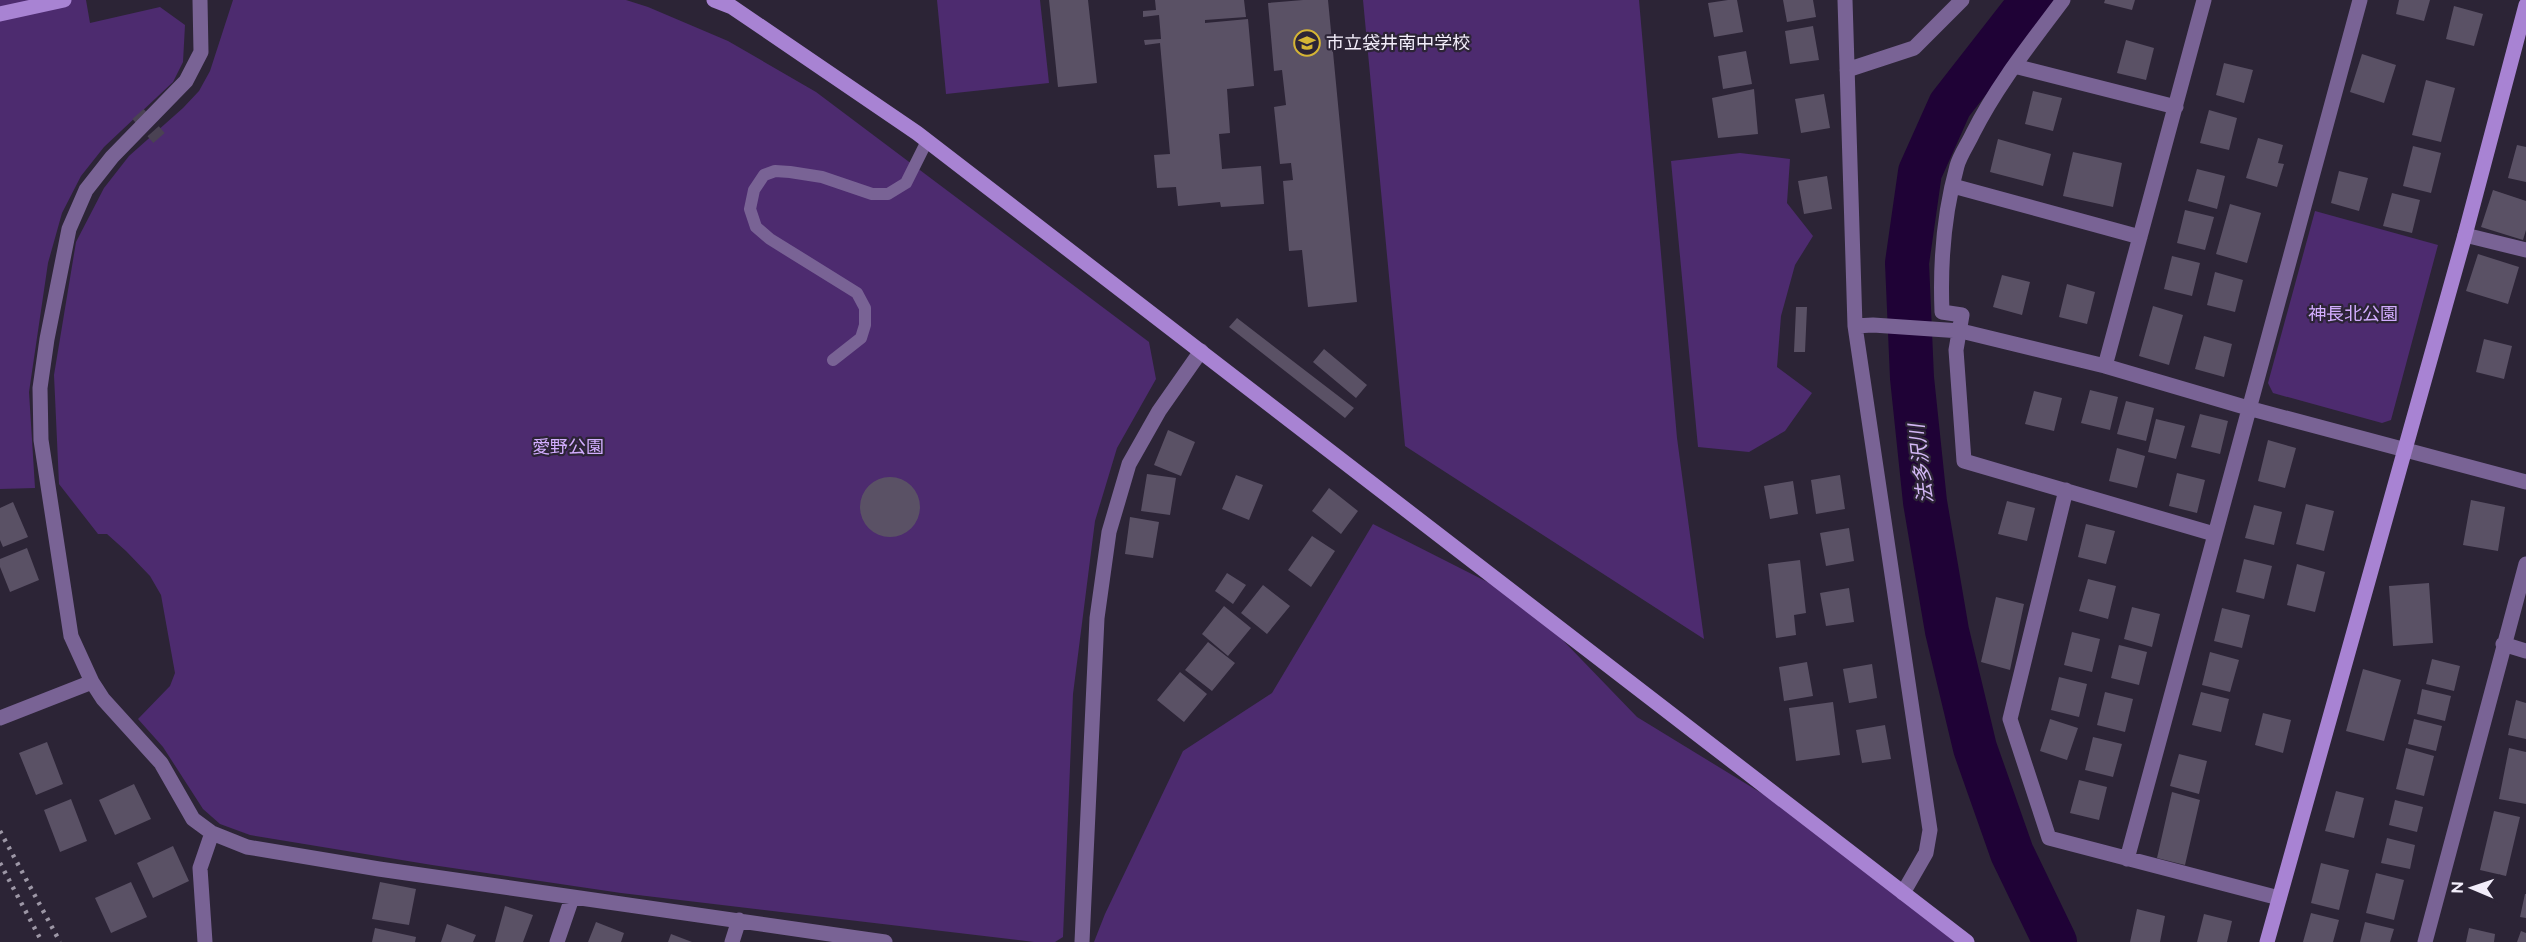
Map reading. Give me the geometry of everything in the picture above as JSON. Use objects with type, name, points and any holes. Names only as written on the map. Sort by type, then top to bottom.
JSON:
[{"type":"street","points":[[0,14],[64,0]]},
{"type":"street","points":[[200,0],[201,52],[186,81],[112,157],[86,190],[69,229],[46,339],[40,388],[41,440],[71,636],[92,682],[103,699],[160,763],[193,819],[212,833],[247,848],[572,898],[885,942]]},
{"type":"street","points":[[714,0],[734,4],[927,141],[1967,942]]},
{"type":"street","points":[[1845,0],[1855,326],[1930,830],[1926,853],[1903,892]]},
{"type":"street","points":[[1847,70],[1914,48],[1962,0]]},
{"type":"street","points":[[2063,0],[2014,66],[1986,109],[1958,164],[1953,186],[1941,272],[1942,312],[1962,315],[1961,332],[1956,350],[1964,462],[2214,534]]},
{"type":"street","points":[[2105,366],[2204,0]]},
{"type":"street","points":[[2127,860],[2360,0]]},
{"type":"street","points":[[2267,942],[2403,449],[2465,235],[2526,5]]},
{"type":"street","points":[[2014,66],[2175,107]]},
{"type":"street","points":[[1953,186],[2140,237]]},
{"type":"street","points":[[2465,235],[2526,250]]},
{"type":"street","points":[[1855,326],[1961,332],[2105,366],[2248,408],[2526,482]]},
{"type":"street","points":[[1082,942],[1097,618],[1109,532],[1129,464],[1159,411],[1201,351]]},
{"type":"street","points":[[2066,490],[2010,719],[2049,838],[2279,898]]},
{"type":"street","points":[[2425,942],[2526,564]]},
{"type":"street","points":[[2503,644],[2526,651]]},
{"type":"street","points":[[0,718],[92,682]]},
{"type":"street","points":[[205,942],[200,868],[212,833]]},
{"type":"street","points":[[557,942],[572,898]]},
{"type":"street","points":[[732,942],[739,920]]},
{"type":"lane","points":[[832,360],[861,338],[865,325],[865,308],[857,293],[770,239],[756,227],[750,209],[754,190],[764,174],[775,171],[822,177],[872,194],[888,194],[906,183],[927,141]]},
{"type":"green space","points":[[0,0],[86,0],[90,23],[160,7],[185,25],[183,62],[173,82],[104,147],[81,176],[62,213],[48,263],[29,392],[35,488],[0,489]]},
{"type":"green space","name":"愛野公園","points":[[233,0],[626,0],[648,7],[728,41],[816,92],[1149,342],[1156,379],[1117,448],[1095,521],[1073,694],[1063,937],[1055,942],[1034,942],[621,893],[432,865],[250,835],[220,824],[203,809],[163,747],[138,719],[170,686],[175,673],[161,595],[150,576],[126,551],[107,534],[98,534],[59,484],[54,375],[76,242],[104,188],[129,156],[199,91],[210,71]]},
{"type":"green space","points":[[937,0],[1040,0],[1049,83],[946,94]]},
{"type":"green space","points":[[1363,0],[1639,0],[1677,438],[1704,639],[1405,446]]},
{"type":"green space","points":[[1740,153],[1790,159],[1787,203],[1813,236],[1795,265],[1781,316],[1777,367],[1812,393],[1785,431],[1749,452],[1698,447],[1671,161]]},
{"type":"green space","name":"神長北公園","points":[[2315,211],[2438,245],[2391,420],[2382,423],[2273,393],[2268,383]]},
{"type":"green space","points":[[1373,524],[1525,601],[1637,717],[1825,832],[1967,942],[1094,942],[1105,914],[1183,751],[1272,693]]},
{"type":"building","points":[[1049,0],[1088,0],[1097,83],[1058,87]]},
{"type":"building","points":[[1155,0],[1244,0],[1246,17],[1205,20],[1205,23],[1248,19],[1254,86],[1227,89],[1230,133],[1219,134],[1222,169],[1261,166],[1264,204],[1221,207],[1220,202],[1178,206],[1176,187],[1157,188],[1154,155],[1170,154],[1160,43],[1145,45],[1144,40],[1161,39],[1159,15],[1143,17],[1143,11],[1156,10]]},
{"type":"building","points":[[1328,0],[1357,302],[1308,307],[1302,250],[1289,251],[1283,181],[1293,180],[1291,163],[1280,164],[1274,107],[1286,105],[1282,70],[1274,71],[1268,3]]},
{"type":"building","points":[[1737,0],[1743,32],[1714,37],[1708,3]]},
{"type":"building","points":[[1783,0],[1813,0],[1816,17],[1787,22]]},
{"type":"building","points":[[2105,0],[2135,0],[2132,10],[2104,3]]},
{"type":"building","points":[[2399,0],[2430,0],[2424,21],[2396,14]]},
{"type":"building","points":[[2454,6],[2483,14],[2474,46],[2446,39]]},
{"type":"building","points":[[1813,26],[1819,60],[1790,64],[1785,31]]},
{"type":"building","points":[[2126,40],[2154,48],[2146,80],[2117,73]]},
{"type":"building","points":[[1746,51],[1752,84],[1723,89],[1718,56]]},
{"type":"building","points":[[2362,54],[2396,65],[2384,103],[2350,92]]},
{"type":"building","points":[[2224,63],[2253,70],[2244,103],[2216,95]]},
{"type":"building","points":[[2426,80],[2455,88],[2441,142],[2412,135]]},
{"type":"building","points":[[1754,89],[1758,134],[1718,138],[1712,98]]},
{"type":"building","points":[[2033,91],[2062,98],[2053,131],[2025,124]]},
{"type":"building","points":[[1824,94],[1830,128],[1801,133],[1795,99]]},
{"type":"building","points":[[2209,110],[2237,118],[2229,150],[2200,143]]},
{"type":"building","points":[[2258,138],[2283,145],[2278,163],[2284,164],[2277,187],[2246,178]]},
{"type":"building","points":[[1998,139],[2051,154],[2043,186],[1990,172]]},
{"type":"building","points":[[2517,145],[2526,147],[2526,182],[2508,178]]},
{"type":"building","points":[[2413,146],[2441,153],[2431,193],[2403,186]]},
{"type":"building","points":[[2073,152],[2122,163],[2113,207],[2063,196]]},
{"type":"building","points":[[2197,169],[2225,176],[2217,209],[2188,201]]},
{"type":"building","points":[[2339,171],[2368,178],[2359,211],[2331,203]]},
{"type":"building","points":[[1827,176],[1832,209],[1804,214],[1798,181]]},
{"type":"building","points":[[2493,190],[2526,201],[2526,230],[2523,240],[2481,227]]},
{"type":"building","points":[[2392,193],[2420,200],[2412,233],[2383,226]]},
{"type":"building","points":[[2230,204],[2261,213],[2247,263],[2216,254]]},
{"type":"building","points":[[2185,210],[2214,217],[2205,250],[2177,243]]},
{"type":"building","points":[[2478,254],[2519,267],[2508,304],[2466,291]]},
{"type":"building","points":[[2172,256],[2200,263],[2192,296],[2164,289]]},
{"type":"building","points":[[2215,272],[2243,280],[2235,312],[2207,305]]},
{"type":"building","points":[[2002,275],[2030,282],[2022,315],[1993,307]]},
{"type":"building","points":[[2067,284],[2095,292],[2087,324],[2059,317]]},
{"type":"building","points":[[2153,306],[2183,315],[2169,365],[2139,356]]},
{"type":"building","points":[[1796,307],[1807,307],[1805,352],[1794,352]]},
{"type":"building","points":[[1237,318],[1354,408],[1345,418],[1229,327]]},
{"type":"building","points":[[2204,336],[2232,344],[2224,377],[2195,369]]},
{"type":"building","points":[[2484,339],[2512,346],[2504,379],[2476,372]]},
{"type":"building","points":[[1324,349],[1367,385],[1356,398],[1313,362]]},
{"type":"building","points":[[2090,390],[2118,397],[2110,430],[2081,423]]},
{"type":"building","points":[[2034,391],[2062,398],[2054,431],[2025,424]]},
{"type":"building","points":[[2126,401],[2154,408],[2146,441],[2117,434]]},
{"type":"building","points":[[2200,414],[2228,421],[2220,454],[2191,447]]},
{"type":"building","points":[[2156,419],[2185,426],[2176,459],[2148,452]]},
{"type":"building","points":[[1168,430],[1195,442],[1181,476],[1154,465]]},
{"type":"building","points":[[2268,440],[2296,448],[2285,488],[2258,481]]},
{"type":"building","points":[[2117,448],[2145,456],[2137,488],[2109,481]]},
{"type":"building","points":[[2177,473],[2205,480],[2197,513],[2169,506]]},
{"type":"building","points":[[1147,474],[1176,478],[1170,515],[1141,511]]},
{"type":"building","points":[[1236,475],[1263,485],[1249,520],[1222,509]]},
{"type":"building","points":[[1840,475],[1845,509],[1816,514],[1811,480]]},
{"type":"building","points":[[890,477],[907,482],[915,490],[920,507],[915,524],[907,532],[890,537],[873,532],[865,524],[860,507],[865,490],[873,482]]},
{"type":"building","points":[[1793,481],[1798,514],[1770,519],[1764,486]]},
{"type":"building","points":[[1329,488],[1358,511],[1341,534],[1312,511]]},
{"type":"building","points":[[2471,500],[2505,507],[2498,551],[2463,545]]},
{"type":"building","points":[[2007,501],[2035,508],[2027,541],[1998,534]]},
{"type":"building","points":[[13,502],[28,537],[3,547],[0,540],[0,508]]},
{"type":"building","points":[[2306,504],[2334,511],[2324,551],[2296,544]]},
{"type":"building","points":[[2254,505],[2282,512],[2274,545],[2245,538]]},
{"type":"building","points":[[1130,517],[1159,522],[1153,558],[1125,554]]},
{"type":"building","points":[[2086,524],[2115,531],[2106,564],[2078,557]]},
{"type":"building","points":[[1849,528],[1854,561],[1826,566],[1820,533]]},
{"type":"building","points":[[1312,536],[1335,551],[1311,587],[1288,570]]},
{"type":"building","points":[[27,548],[39,580],[10,592],[0,567],[0,559]]},
{"type":"building","points":[[2244,559],[2272,566],[2264,599],[2236,592]]},
{"type":"building","points":[[1800,560],[1806,613],[1794,615],[1796,635],[1776,638],[1768,564]]},
{"type":"building","points":[[2297,564],[2325,572],[2315,612],[2287,605]]},
{"type":"building","points":[[1227,573],[1246,585],[1233,604],[1215,591]]},
{"type":"building","points":[[2088,579],[2116,586],[2108,619],[2079,611]]},
{"type":"building","points":[[2429,583],[2433,643],[2393,646],[2389,586]]},
{"type":"building","points":[[1263,585],[1290,606],[1267,634],[1241,613]]},
{"type":"building","points":[[1849,588],[1854,622],[1826,626],[1820,593]]},
{"type":"building","points":[[1996,597],[2024,604],[2010,670],[1981,662]]},
{"type":"building","points":[[1224,606],[1251,628],[1228,656],[1202,634]]},
{"type":"building","points":[[2132,607],[2160,614],[2152,647],[2124,639]]},
{"type":"building","points":[[2222,608],[2250,615],[2242,648],[2214,641]]},
{"type":"building","points":[[2072,632],[2100,639],[2092,672],[2064,665]]},
{"type":"building","points":[[1208,642],[1235,663],[1212,691],[1185,670]]},
{"type":"building","points":[[2119,645],[2147,652],[2139,685],[2111,678]]},
{"type":"building","points":[[2210,652],[2239,660],[2230,692],[2202,685]]},
{"type":"building","points":[[2432,659],[2460,666],[2454,691],[2426,684]]},
{"type":"building","points":[[1807,662],[1813,696],[1784,701],[1779,667]]},
{"type":"building","points":[[1872,664],[1877,698],[1849,703],[1843,669]]},
{"type":"building","points":[[2363,669],[2401,680],[2384,741],[2346,731]]},
{"type":"building","points":[[1180,672],[1207,694],[1184,722],[1157,700]]},
{"type":"building","points":[[2059,677],[2087,684],[2079,717],[2051,710]]},
{"type":"building","points":[[2422,689],[2451,696],[2445,721],[2417,714]]},
{"type":"building","points":[[2105,692],[2133,699],[2125,732],[2097,725]]},
{"type":"building","points":[[2201,692],[2229,699],[2221,732],[2192,725]]},
{"type":"building","points":[[2516,700],[2526,703],[2526,739],[2508,735]]},
{"type":"building","points":[[1833,702],[1840,755],[1796,761],[1789,708]]},
{"type":"building","points":[[2263,713],[2291,720],[2283,753],[2255,745]]},
{"type":"building","points":[[2050,719],[2078,728],[2067,760],[2040,751]]},
{"type":"building","points":[[2414,719],[2442,726],[2436,751],[2408,744]]},
{"type":"building","points":[[1885,725],[1891,759],[1862,763],[1856,730]]},
{"type":"building","points":[[2093,737],[2122,744],[2113,777],[2085,770]]},
{"type":"building","points":[[47,742],[63,784],[36,795],[19,753]]},
{"type":"building","points":[[2406,748],[2434,756],[2424,796],[2396,789]]},
{"type":"building","points":[[2509,748],[2526,752],[2526,804],[2499,799]]},
{"type":"building","points":[[2179,754],[2207,761],[2199,794],[2170,786]]},
{"type":"building","points":[[2079,780],[2107,787],[2099,820],[2070,813]]},
{"type":"building","points":[[134,784],[151,819],[115,835],[99,800]]},
{"type":"building","points":[[2336,791],[2364,798],[2354,838],[2325,831]]},
{"type":"building","points":[[2172,792],[2200,800],[2185,865],[2157,858]]},
{"type":"building","points":[[71,799],[87,841],[60,852],[44,810]]},
{"type":"building","points":[[2395,800],[2423,807],[2417,832],[2389,825]]},
{"type":"building","points":[[2494,811],[2520,817],[2506,876],[2480,870]]},
{"type":"building","points":[[2387,838],[2415,845],[2410,869],[2381,863]]},
{"type":"building","points":[[173,846],[189,881],[153,898],[137,863]]},
{"type":"building","points":[[2321,863],[2349,870],[2339,910],[2311,903]]},
{"type":"building","points":[[2376,873],[2404,880],[2394,920],[2366,913]]},
{"type":"building","points":[[131,882],[147,917],[111,933],[95,898]]},
{"type":"building","points":[[380,882],[416,889],[409,925],[372,919]]},
{"type":"building","points":[[2526,894],[2526,918],[2520,917]]},
{"type":"building","points":[[505,906],[533,915],[523,942],[495,942]]},
{"type":"building","points":[[2137,909],[2165,916],[2160,942],[2130,942]]},
{"type":"building","points":[[2311,913],[2339,920],[2333,942],[2303,942]]},
{"type":"building","points":[[2204,914],[2232,921],[2227,942],[2197,942]]},
{"type":"building","points":[[596,922],[624,933],[621,942],[588,942]]},
{"type":"building","points":[[2365,922],[2394,929],[2390,942],[2360,942]]},
{"type":"building","points":[[447,924],[476,935],[473,942],[441,942]]},
{"type":"building","points":[[375,928],[416,937],[415,942],[372,942]]},
{"type":"building","points":[[2469,928],[2495,934],[2494,942],[2466,942]]},
{"type":"building","points":[[2521,931],[2526,933],[2526,942],[2517,942]]},
{"type":"building","points":[[671,934],[692,942],[668,942]]},
{"type":"waterway","name":"法多沢川","points":[[2032,0],[1950,105],[1920,172],[1907,263],[1912,378],[1925,502],[1947,631],[1975,748],[2012,853],[2055,942]]},
{"type":"tunnel","points":[[138,114],[159,138]]},
{"type":"railway","points":[[0,831],[60,942]]},
{"type":"railway","points":[[0,863],[42,942]]},
{"type":"place","name":"市立袋井南中学校","points":[[1307,43]]}]
